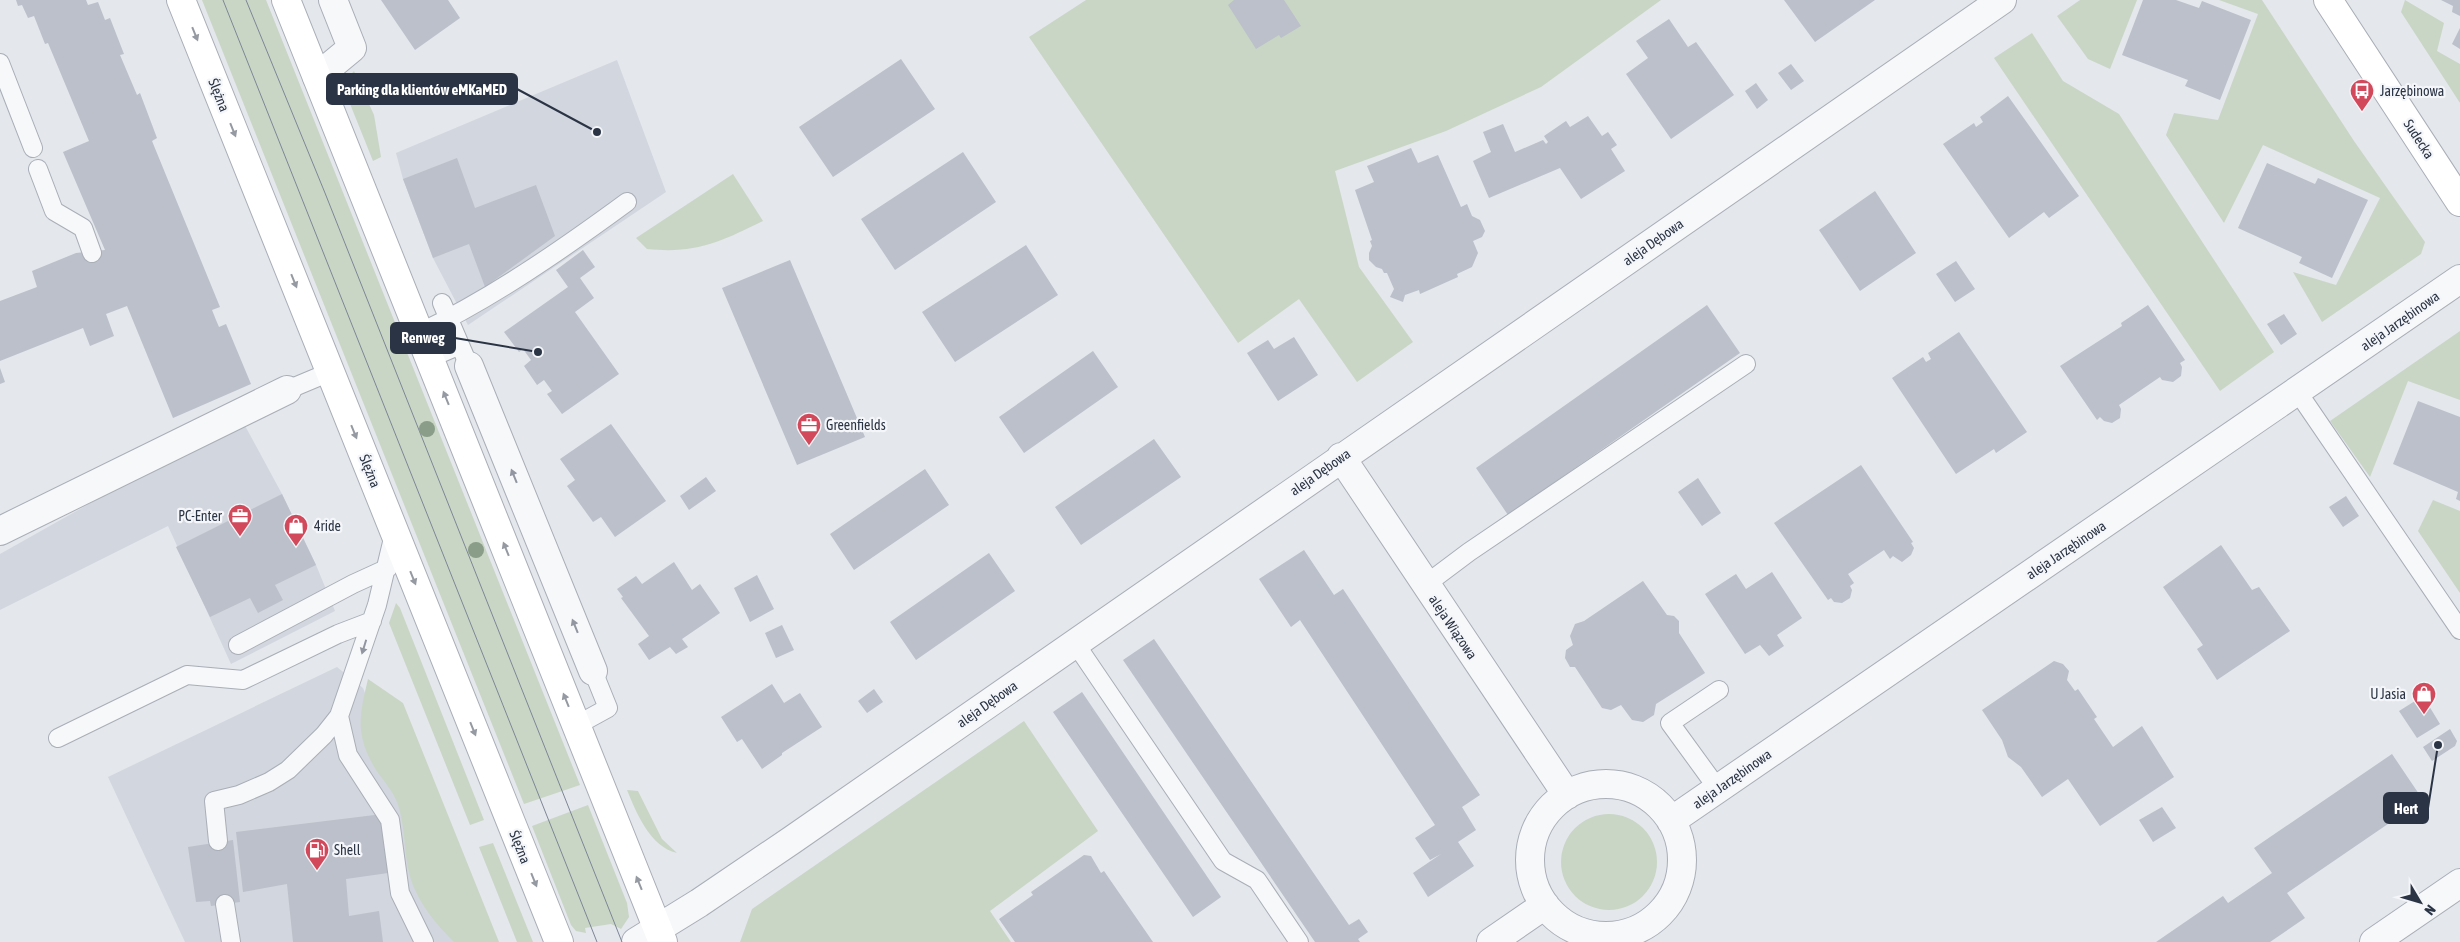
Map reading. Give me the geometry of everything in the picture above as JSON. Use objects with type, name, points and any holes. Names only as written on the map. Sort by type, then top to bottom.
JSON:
[{"type":"main road","name":"Ślężna","points":[[181,0],[559,942]]},
{"type":"main road","points":[[286,0],[576,725],[652,938]]},
{"type":"main road","name":"Sudecka","points":[[2328,0],[2460,202]]},
{"type":"street","points":[[317,77],[352,48],[333,0]]},
{"type":"street","name":"aleja Dębowa","points":[[652,938],[1340,457],[2002,0]]},
{"type":"street","name":"aleja Jarzębinowa","points":[[1671,821],[2460,279]]},
{"type":"street","points":[[464,356],[593,671]]},
{"type":"street","points":[[0,531],[287,390]]},
{"type":"street","name":"aleja Wiązowa","points":[[1340,457],[1567,795]]},
{"type":"street","points":[[1608,784],[1631,788],[1651,798],[1671,821],[1679,836],[1683,860],[1679,884],[1666,907],[1656,932],[1631,932],[1610,936],[1589,935],[1569,927],[1545,905],[1532,876],[1531,854],[1536,831],[1545,815],[1567,795],[1579,788],[1608,784]]},
{"type":"street","points":[[2374,942],[2460,884]]},
{"type":"street","points":[[1491,942],[1545,905]]},
{"type":"lane","points":[[0,63],[33,148]]},
{"type":"lane","points":[[38,170],[54,211],[83,228],[92,253]]},
{"type":"lane","points":[[419,333],[445,311],[577,239],[627,202]]},
{"type":"lane","points":[[430,358],[464,356],[445,311]]},
{"type":"lane","points":[[1425,585],[1478,546],[1746,364]]},
{"type":"lane","points":[[287,390],[330,372]]},
{"type":"lane","points":[[2297,391],[2460,630]]},
{"type":"lane","points":[[218,842],[214,800],[239,795],[269,782],[288,770],[324,735],[339,716],[372,621],[388,568],[395,533]]},
{"type":"lane","points":[[238,645],[353,584],[388,568]]},
{"type":"lane","points":[[58,738],[187,675],[243,680],[338,634],[372,621]]},
{"type":"lane","points":[[1075,643],[1223,862],[1257,880],[1299,942]]},
{"type":"lane","points":[[576,725],[608,708],[593,671]]},
{"type":"lane","points":[[1718,789],[1670,724],[1719,690]]},
{"type":"lane","points":[[339,716],[348,755],[390,820],[400,893],[424,942]]},
{"type":"lane","points":[[225,904],[230,942]]},
{"type":"shaded area","points":[[617,60],[666,192],[468,325],[433,258],[403,179],[396,153]]},
{"type":"shaded area","points":[[243,422],[282,494],[316,565],[335,611],[231,664],[168,526],[0,610],[0,554],[128,482]]},
{"type":"shaded area","points":[[337,667],[363,688],[463,942],[185,942],[108,777]]},
{"type":"green space","points":[[202,0],[266,0],[580,785],[524,804]]},
{"type":"green space","points":[[1086,0],[1661,0],[1541,87],[1446,131],[1335,171],[1359,267],[1413,342],[1357,382],[1299,299],[1238,343],[1029,37]]},
{"type":"green space","points":[[2080,0],[2137,0],[2110,69],[2088,59],[2057,16]]},
{"type":"green space","points":[[2219,0],[2262,0],[2354,141],[2425,242],[2421,254],[2322,322],[2293,272],[2336,285],[2380,198],[2263,145],[2224,223],[2166,135],[2174,113],[2218,120],[2258,14]]},
{"type":"green space","points":[[2405,0],[2444,23],[2437,51],[2460,64],[2460,103],[2401,12]]},
{"type":"green space","points":[[2032,33],[2063,81],[2119,114],[2274,352],[2220,391],[1994,58]]},
{"type":"green space","points":[[354,71],[374,115],[381,157],[373,161],[342,84]]},
{"type":"green space","points":[[733,174],[763,221],[707,245],[680,250],[647,249],[636,238]]},
{"type":"green space","points":[[2460,331],[2460,400],[2408,381],[2370,477],[2330,421]]},
{"type":"green space","points":[[2433,500],[2460,511],[2460,593],[2418,531]]},
{"type":"green space","points":[[396,603],[400,608],[484,820],[470,825],[389,623]]},
{"type":"green space","points":[[368,679],[403,703],[499,942],[454,942],[438,925],[418,896],[409,874],[397,802],[369,758],[362,736],[362,704]]},
{"type":"green space","points":[[1024,721],[1098,831],[990,911],[1011,942],[740,942],[752,909]]},
{"type":"green space","points":[[627,790],[638,791],[662,839],[677,853],[659,844],[645,828]]},
{"type":"green space","points":[[588,805],[627,903],[629,917],[621,929],[611,924],[585,928],[586,933],[576,931],[571,925],[532,826]]},
{"type":"green space","points":[[1609,814],[1627,818],[1643,828],[1653,844],[1657,862],[1653,880],[1643,896],[1627,906],[1609,910],[1591,906],[1575,896],[1565,880],[1561,862],[1565,844],[1575,828],[1591,818]]},
{"type":"green space","points":[[493,843],[533,942],[517,942],[479,847]]},
{"type":"building","points":[[16,0],[86,0],[88,5],[98,2],[105,20],[110,18],[124,54],[120,55],[137,95],[140,93],[157,138],[152,141],[220,307],[212,310],[219,327],[226,324],[251,384],[173,418],[127,306],[106,314],[114,336],[90,346],[83,328],[0,361],[0,301],[37,287],[32,271],[76,253],[105,250],[63,152],[89,141],[48,43],[45,44],[34,16],[28,18],[22,5],[18,6]]},
{"type":"building","points":[[381,0],[448,0],[460,18],[415,50]]},
{"type":"building","points":[[1234,0],[1284,0],[1301,26],[1281,38],[1279,35],[1256,49],[1228,5]]},
{"type":"building","points":[[1784,0],[1875,0],[1815,42]]},
{"type":"building","points":[[2143,0],[2176,0],[2199,8],[2202,1],[2251,20],[2220,100],[2185,86],[2188,80],[2122,55]]},
{"type":"building","points":[[2441,0],[2460,0],[2460,16],[2452,12],[2453,6]]},
{"type":"building","points":[[1669,19],[1688,47],[1696,42],[1734,95],[1671,139],[1626,74],[1648,58],[1636,41]]},
{"type":"building","points":[[2460,28],[2460,49],[2452,44]]},
{"type":"building","points":[[901,59],[935,109],[833,177],[799,127]]},
{"type":"building","points":[[1791,64],[1804,81],[1791,90],[1778,73]]},
{"type":"building","points":[[1756,83],[1768,100],[1757,109],[1745,91]]},
{"type":"building","points":[[2008,96],[2079,196],[2049,218],[2044,212],[2009,238],[1943,144],[1974,123],[1976,127],[1983,122],[1980,117]]},
{"type":"building","points":[[1588,116],[1602,136],[1608,132],[1617,145],[1611,149],[1625,171],[1581,199],[1560,168],[1489,198],[1473,161],[1491,152],[1483,132],[1503,124],[1515,152],[1543,140],[1546,144],[1548,142],[1544,136],[1566,121],[1570,127]]},
{"type":"building","points":[[1411,148],[1418,163],[1438,155],[1461,207],[1467,204],[1472,216],[1480,220],[1485,231],[1482,237],[1473,241],[1478,253],[1472,267],[1457,274],[1458,277],[1420,294],[1419,290],[1405,295],[1403,302],[1390,297],[1394,289],[1387,273],[1384,273],[1382,269],[1376,267],[1369,260],[1372,246],[1370,241],[1372,240],[1355,190],[1374,182],[1367,166]]},
{"type":"building","points":[[963,152],[996,202],[895,270],[861,219]]},
{"type":"building","points":[[457,158],[475,208],[536,185],[555,236],[485,287],[469,244],[433,258],[403,179]]},
{"type":"building","points":[[2267,163],[2315,184],[2318,178],[2368,200],[2332,278],[2299,263],[2302,257],[2238,228]]},
{"type":"building","points":[[1875,191],[1916,253],[1860,291],[1819,230]]},
{"type":"building","points":[[1026,245],[1058,295],[955,362],[922,312]]},
{"type":"building","points":[[583,250],[595,267],[580,278],[594,298],[575,312],[619,374],[562,414],[547,394],[552,391],[544,380],[537,385],[524,366],[531,360],[523,349],[519,352],[504,332],[568,287],[556,270]]},
{"type":"building","points":[[790,260],[865,437],[797,465],[722,288]]},
{"type":"building","points":[[1956,261],[1975,289],[1955,302],[1936,274]]},
{"type":"building","points":[[1707,305],[1740,353],[1508,515],[1476,468]]},
{"type":"building","points":[[2148,305],[2185,360],[2180,363],[2182,367],[2181,376],[2173,382],[2162,380],[2160,377],[2119,405],[2121,409],[2120,418],[2112,423],[2104,421],[2100,417],[2097,420],[2060,366],[2122,326],[2121,323]]},
{"type":"building","points":[[2284,314],[2297,334],[2281,345],[2267,324]]},
{"type":"building","points":[[1959,332],[2027,432],[1996,453],[1994,449],[1956,474],[1892,378],[1923,357],[1926,362],[1931,359],[1928,353]]},
{"type":"building","points":[[1294,337],[1318,375],[1278,401],[1247,353],[1268,340],[1274,349]]},
{"type":"building","points":[[1093,351],[1118,387],[1024,453],[999,417]]},
{"type":"building","points":[[0,368],[5,382],[0,384]]},
{"type":"building","points":[[2418,401],[2460,417],[2460,501],[2456,499],[2458,492],[2393,464]]},
{"type":"building","points":[[611,424],[666,501],[615,537],[601,517],[593,522],[567,486],[575,480],[560,459]]},
{"type":"building","points":[[1154,439],[1181,477],[1081,545],[1055,507]]},
{"type":"building","points":[[1861,465],[1913,542],[1911,543],[1914,548],[1911,555],[1902,562],[1893,556],[1890,559],[1884,550],[1848,574],[1854,583],[1850,586],[1852,590],[1850,598],[1842,603],[1834,602],[1831,598],[1828,600],[1774,523]]},
{"type":"building","points":[[925,469],[949,505],[854,570],[830,534]]},
{"type":"building","points":[[706,477],[716,491],[689,510],[680,496]]},
{"type":"building","points":[[1698,478],[1721,513],[1702,526],[1678,492]]},
{"type":"building","points":[[282,494],[316,565],[275,585],[283,600],[258,613],[250,598],[210,617],[176,547]]},
{"type":"building","points":[[2346,496],[2359,516],[2343,527],[2329,507]]},
{"type":"building","points":[[2221,545],[2252,590],[2259,587],[2290,631],[2217,680],[2197,649],[2203,645],[2163,587]]},
{"type":"building","points":[[1304,550],[1334,595],[1343,589],[1480,795],[1462,807],[1476,830],[1458,842],[1474,866],[1428,897],[1413,873],[1441,854],[1430,860],[1415,838],[1435,825],[1300,620],[1291,627],[1259,579]]},
{"type":"building","points":[[989,553],[1015,591],[916,660],[890,622]]},
{"type":"building","points":[[674,562],[692,590],[700,584],[720,613],[682,639],[688,647],[676,654],[670,647],[649,660],[638,644],[649,636],[621,598],[623,597],[617,589],[636,576],[642,584]]},
{"type":"building","points":[[1772,572],[1802,618],[1777,635],[1784,646],[1769,656],[1760,645],[1745,654],[1705,594],[1736,574],[1746,589]]},
{"type":"building","points":[[757,575],[774,609],[750,622],[734,588]]},
{"type":"building","points":[[1643,581],[1667,615],[1674,616],[1679,621],[1679,633],[1705,673],[1656,704],[1654,715],[1643,722],[1632,720],[1621,705],[1611,710],[1602,708],[1575,667],[1570,667],[1565,658],[1566,650],[1573,645],[1570,636],[1575,624],[1584,621]]},
{"type":"building","points":[[782,625],[794,650],[776,658],[765,633]]},
{"type":"building","points":[[1154,639],[1349,925],[1359,919],[1368,932],[1358,939],[1360,942],[1315,942],[1123,660]]},
{"type":"building","points":[[2054,661],[2063,664],[2069,671],[2067,680],[2075,691],[2078,689],[2097,717],[2094,719],[2113,747],[2142,726],[2174,777],[2100,826],[2068,779],[2042,797],[2021,767],[2008,757],[2002,740],[1982,710]]},
{"type":"building","points":[[772,684],[784,703],[800,693],[822,727],[782,753],[782,755],[762,769],[742,739],[737,742],[721,717]]},
{"type":"building","points":[[874,689],[883,702],[867,713],[858,701]]},
{"type":"building","points":[[1082,692],[1221,897],[1193,917],[1053,712]]},
{"type":"building","points":[[2423,696],[2440,724],[2417,738],[2399,711]]},
{"type":"building","points":[[2450,729],[2457,741],[2455,746],[2432,761],[2423,747]]},
{"type":"building","points":[[2392,754],[2423,800],[2287,893],[2305,918],[2270,942],[2156,942],[2223,896],[2228,903],[2272,873],[2254,848]]},
{"type":"building","points":[[2162,807],[2176,828],[2153,842],[2139,820]]},
{"type":"building","points":[[383,814],[388,873],[346,879],[349,916],[379,911],[383,942],[293,942],[287,884],[243,892],[236,832]]},
{"type":"building","points":[[233,840],[240,902],[211,906],[210,901],[196,902],[188,847]]},
{"type":"building","points":[[1084,855],[1091,856],[1101,873],[1104,871],[1153,942],[1015,942],[999,919],[1033,895],[1031,892]]},
{"type":"tram line","points":[[223,0],[597,942]]},
{"type":"tram line","points":[[246,0],[325,193],[622,942]]},
{"type":"place","name":"Jarzębinowa","points":[[2362,112]]},
{"type":"place","name":"Parking dla klientów eMKaMED","points":[[597,132]]},
{"type":"place","name":"Renweg","points":[[538,352]]},
{"type":"place","name":"Greenfields","points":[[809,446]]},
{"type":"place","name":"PC-Enter","points":[[240,537]]},
{"type":"place","name":"4ride","points":[[296,547]]},
{"type":"place","name":"U Jasia","points":[[2424,715]]},
{"type":"place","name":"Hert","points":[[2438,745]]},
{"type":"place","name":"Shell","points":[[317,871]]}]
